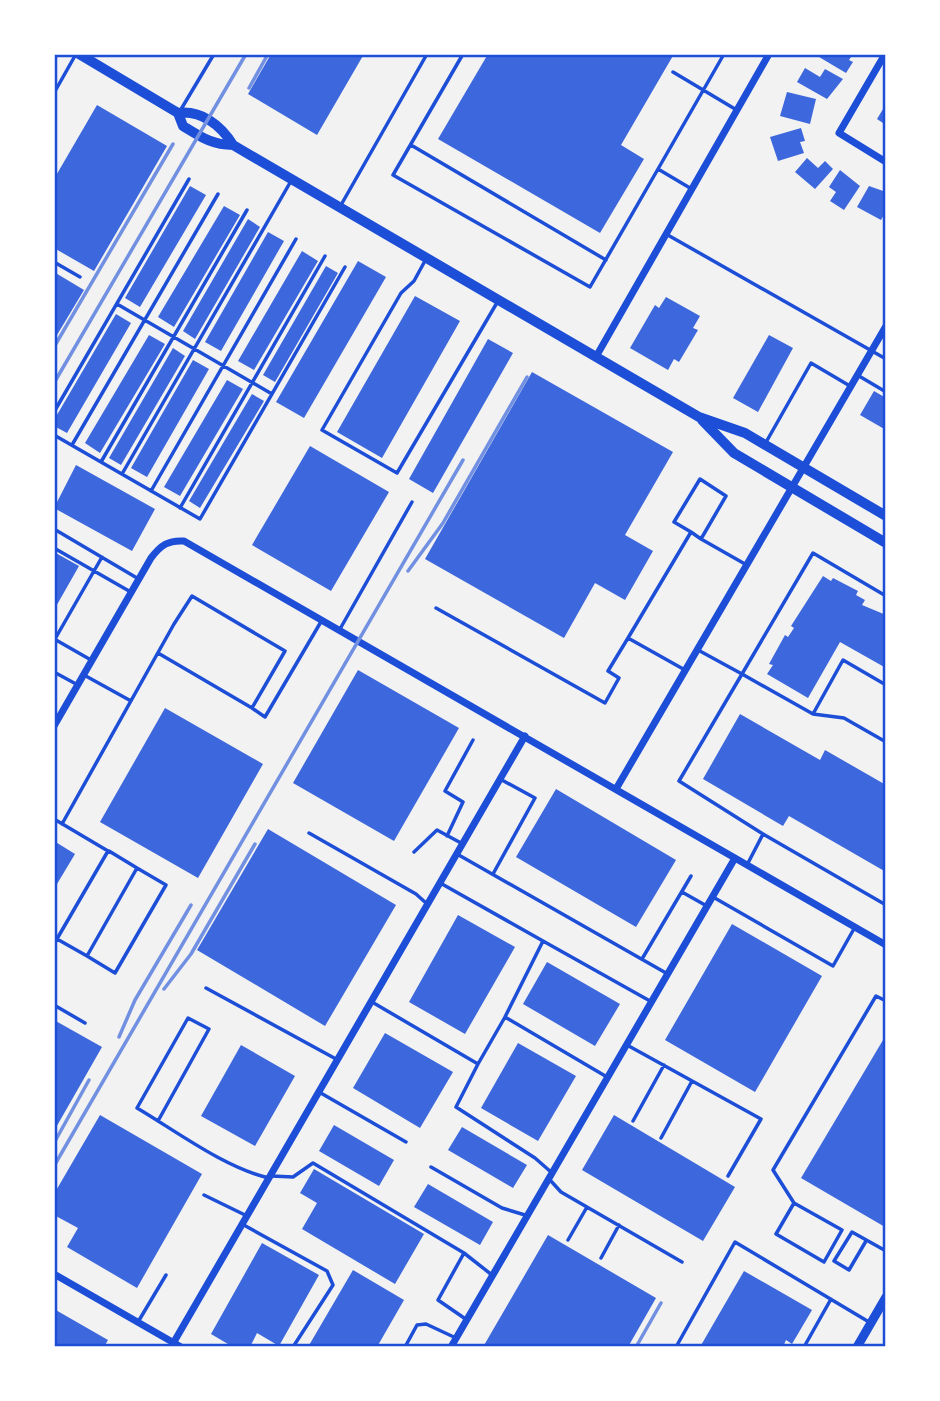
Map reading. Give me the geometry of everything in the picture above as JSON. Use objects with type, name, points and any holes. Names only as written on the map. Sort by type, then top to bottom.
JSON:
[{"type":"main road","points":[[78,54],[178,113],[192,111],[215,124],[223,129],[233,145],[597,355],[699,417],[745,433],[886,516]]},
{"type":"main road","points":[[178,113],[183,127],[214,145],[233,145]]},
{"type":"main road","points":[[699,417],[734,453],[886,543]]},
{"type":"street","points":[[597,355],[769,54]]},
{"type":"street","points":[[885,54],[839,133],[886,162]]},
{"type":"street","points":[[616,789],[886,326]]},
{"type":"street","points":[[54,726],[160,546],[172,540],[197,546],[886,945]]},
{"type":"street","points":[[54,1273],[175,1345],[247,1215],[525,736]]},
{"type":"street","points":[[451,1347],[735,858]]},
{"type":"street","points":[[857,1347],[886,1297]]},
{"type":"lane","points":[[54,60],[57,54]]},
{"type":"lane","points":[[54,93],[78,54]]},
{"type":"lane","points":[[178,113],[214,54]]},
{"type":"lane","points":[[340,207],[427,54]]},
{"type":"lane","points":[[463,54],[393,175],[590,288],[724,54]]},
{"type":"lane","points":[[673,72],[737,110]]},
{"type":"lane","points":[[411,145],[606,260]]},
{"type":"lane","points":[[658,169],[692,189]]},
{"type":"lane","points":[[54,412],[189,178]]},
{"type":"lane","points":[[122,474],[292,179]]},
{"type":"lane","points":[[72,445],[218,194]]},
{"type":"lane","points":[[101,462],[247,211]]},
{"type":"lane","points":[[666,234],[886,359]]},
{"type":"lane","points":[[151,491],[296,239]]},
{"type":"lane","points":[[180,508],[325,256]]},
{"type":"lane","points":[[427,257],[414,281],[401,293],[322,430],[397,472],[499,299]]},
{"type":"lane","points":[[54,262],[80,277]]},
{"type":"lane","points":[[54,435],[200,519],[345,268]]},
{"type":"lane","points":[[117,304],[272,394]]},
{"type":"lane","points":[[764,445],[811,363],[850,386]]},
{"type":"lane","points":[[857,375],[886,392]]},
{"type":"lane","points":[[701,538],[726,496],[699,480],[674,522],[701,538],[746,564]]},
{"type":"lane","points":[[340,629],[411,502]]},
{"type":"lane","points":[[54,529],[139,579]]},
{"type":"lane","points":[[436,608],[605,703],[619,678],[608,671],[691,532]]},
{"type":"lane","points":[[54,548],[131,593]]},
{"type":"lane","points":[[886,596],[813,553],[679,781],[886,905]]},
{"type":"lane","points":[[91,660],[55,639],[102,557]]},
{"type":"lane","points":[[62,824],[192,596],[285,651],[252,708]]},
{"type":"lane","points":[[158,653],[265,716],[323,619]]},
{"type":"lane","points":[[628,638],[685,670]]},
{"type":"lane","points":[[697,649],[813,714],[844,718],[886,741]]},
{"type":"lane","points":[[813,714],[843,660],[886,685]]},
{"type":"lane","points":[[54,672],[78,685]]},
{"type":"lane","points":[[84,675],[131,701]]},
{"type":"lane","points":[[447,836],[463,802],[445,791],[473,740]]},
{"type":"lane","points":[[493,874],[535,798],[500,779]]},
{"type":"lane","points":[[54,819],[166,885],[115,973],[57,939]]},
{"type":"lane","points":[[414,852],[437,830],[463,844]]},
{"type":"lane","points":[[309,833],[416,894],[428,905]]},
{"type":"lane","points":[[747,865],[764,834]]},
{"type":"lane","points":[[54,944],[108,851]]},
{"type":"lane","points":[[457,854],[668,974]]},
{"type":"lane","points":[[87,956],[137,868]]},
{"type":"lane","points":[[642,960],[691,876]]},
{"type":"lane","points":[[440,883],[652,1002]]},
{"type":"lane","points":[[682,892],[707,906]]},
{"type":"lane","points":[[713,897],[833,966],[855,927]]},
{"type":"lane","points":[[543,941],[456,1107],[535,1158],[561,1192],[682,1262]]},
{"type":"lane","points":[[206,988],[338,1059]]},
{"type":"lane","points":[[794,1203],[776,1234],[824,1262],[842,1230],[794,1203],[773,1170],[876,996],[886,1001]]},
{"type":"lane","points":[[372,1002],[478,1064]]},
{"type":"lane","points":[[54,1005],[85,1023]]},
{"type":"lane","points":[[505,1017],[608,1077]]},
{"type":"lane","points":[[158,1121],[209,1029],[188,1018],[137,1108],[158,1121],[250,1174],[293,1177],[313,1163],[464,1253],[492,1276]]},
{"type":"lane","points":[[627,1045],[761,1119],[728,1176]]},
{"type":"lane","points":[[633,1121],[664,1065]]},
{"type":"lane","points":[[661,1138],[692,1081]]},
{"type":"lane","points":[[319,1092],[406,1142]]},
{"type":"lane","points":[[431,1167],[502,1208],[527,1216]]},
{"type":"lane","points":[[204,1195],[247,1215]]},
{"type":"lane","points":[[568,1240],[587,1207]]},
{"type":"lane","points":[[243,1224],[327,1271],[333,1278],[333,1285],[293,1347]]},
{"type":"lane","points":[[601,1258],[619,1225]]},
{"type":"lane","points":[[866,1241],[849,1270],[834,1261],[852,1232],[886,1251]]},
{"type":"lane","points":[[676,1347],[735,1242],[871,1323]]},
{"type":"lane","points":[[464,1253],[438,1300],[467,1320]]},
{"type":"lane","points":[[138,1322],[166,1275]]},
{"type":"lane","points":[[804,1347],[831,1299]]},
{"type":"lane","points":[[405,1347],[417,1325],[426,1324],[456,1338]]},
{"type":"building","points":[[271,54],[364,54],[317,135],[248,94]]},
{"type":"building","points":[[488,54],[674,54],[621,145],[644,159],[600,233],[438,139]]},
{"type":"building","points":[[814,54],[853,54],[849,60],[853,62],[846,73]]},
{"type":"building","points":[[805,68],[820,77],[825,69],[843,79],[827,99],[797,82]]},
{"type":"building","points":[[787,92],[816,99],[810,124],[780,116]]},
{"type":"building","points":[[886,104],[886,125],[877,119]]},
{"type":"building","points":[[97,105],[167,146],[94,271],[54,248],[54,179]]},
{"type":"building","points":[[801,128],[805,141],[800,142],[804,153],[778,161],[770,137]]},
{"type":"building","points":[[807,158],[818,168],[825,161],[833,169],[815,189],[795,172]]},
{"type":"building","points":[[840,170],[860,186],[844,210],[830,201],[836,192],[829,187]]},
{"type":"building","points":[[190,186],[206,195],[140,307],[125,298]]},
{"type":"building","points":[[869,186],[886,192],[886,211],[881,220],[857,207]]},
{"type":"building","points":[[224,206],[240,215],[174,327],[158,317]]},
{"type":"building","points":[[248,219],[260,227],[195,339],[183,331]]},
{"type":"building","points":[[268,232],[284,241],[221,351],[205,342]]},
{"type":"building","points":[[302,251],[318,261],[254,370],[238,361]]},
{"type":"building","points":[[358,261],[386,277],[304,418],[276,402]]},
{"type":"building","points":[[326,266],[338,273],[275,382],[263,375]]},
{"type":"building","points":[[54,272],[84,290],[54,340]]},
{"type":"building","points":[[415,296],[460,321],[382,458],[337,432]]},
{"type":"building","points":[[666,297],[700,316],[693,328],[698,330],[679,362],[674,359],[668,370],[630,348],[655,305],[659,308]]},
{"type":"building","points":[[116,314],[131,323],[67,433],[54,426],[54,420]]},
{"type":"building","points":[[149,335],[165,344],[100,453],[85,443]]},
{"type":"building","points":[[769,335],[793,348],[758,412],[733,398]]},
{"type":"building","points":[[488,339],[513,353],[433,493],[409,479]]},
{"type":"building","points":[[173,348],[185,356],[121,465],[109,458]]},
{"type":"building","points":[[193,360],[209,369],[147,477],[131,468]]},
{"type":"building","points":[[532,372],[673,452],[625,535],[653,551],[625,600],[595,583],[564,638],[425,559]]},
{"type":"building","points":[[227,380],[243,389],[180,496],[164,487]]},
{"type":"building","points":[[874,391],[886,398],[886,430],[860,415]]},
{"type":"building","points":[[252,394],[264,401],[200,508],[189,501]]},
{"type":"building","points":[[310,446],[389,492],[331,591],[252,545]]},
{"type":"building","points":[[76,465],[155,509],[132,551],[54,508]]},
{"type":"building","points":[[54,552],[79,566],[54,610]]},
{"type":"building","points":[[823,576],[831,581],[833,578],[858,591],[856,595],[865,600],[862,605],[886,615],[886,668],[840,642],[808,698],[767,674],[773,665],[769,664],[785,635],[788,637],[794,628],[791,626]]},
{"type":"building","points":[[358,670],[459,728],[394,841],[293,783]]},
{"type":"building","points":[[165,708],[263,764],[198,878],[100,822]]},
{"type":"building","points":[[740,714],[820,760],[825,750],[886,785],[886,872],[789,816],[783,826],[703,779]]},
{"type":"building","points":[[556,789],[676,860],[636,927],[516,857]]},
{"type":"building","points":[[268,829],[396,905],[325,1026],[197,950]]},
{"type":"building","points":[[54,841],[75,854],[54,889]]},
{"type":"building","points":[[458,915],[515,947],[465,1034],[409,1002]]},
{"type":"building","points":[[732,924],[822,976],[755,1092],[665,1040]]},
{"type":"building","points":[[547,962],[620,1004],[595,1046],[523,1004]]},
{"type":"building","points":[[54,1020],[102,1047],[54,1131]]},
{"type":"building","points":[[385,1033],[453,1072],[420,1128],[353,1088]]},
{"type":"building","points":[[886,1035],[886,1225],[885,1227],[801,1178]]},
{"type":"building","points":[[518,1043],[576,1076],[538,1141],[481,1108]]},
{"type":"building","points":[[241,1045],[295,1076],[255,1146],[201,1116]]},
{"type":"building","points":[[100,1115],[202,1174],[137,1288],[67,1247],[78,1228],[54,1215],[54,1194]]},
{"type":"building","points":[[614,1115],[735,1187],[703,1241],[582,1170]]},
{"type":"building","points":[[334,1125],[394,1160],[379,1186],[319,1151]]},
{"type":"building","points":[[462,1127],[527,1165],[513,1188],[448,1150]]},
{"type":"building","points":[[314,1169],[424,1234],[395,1284],[302,1229],[317,1203],[300,1193]]},
{"type":"building","points":[[428,1184],[493,1222],[480,1245],[414,1207]]},
{"type":"building","points":[[548,1235],[656,1298],[628,1347],[483,1347]]},
{"type":"building","points":[[262,1243],[319,1275],[279,1346],[257,1333],[250,1347],[233,1347],[211,1334]]},
{"type":"building","points":[[353,1270],[404,1300],[377,1347],[308,1347]]},
{"type":"building","points":[[744,1271],[812,1310],[792,1344],[786,1340],[783,1347],[700,1347]]},
{"type":"building","points":[[54,1309],[108,1340],[104,1347],[54,1347]]},
{"type":"railway","points":[[54,383],[246,54]]},
{"type":"railway","points":[[249,88],[268,54]]},
{"type":"railway","points":[[54,347],[173,144]]},
{"type":"railway","points":[[408,571],[443,523],[527,377]]},
{"type":"railway","points":[[54,1166],[463,460]]},
{"type":"railway","points":[[164,989],[191,954],[255,844]]},
{"type":"railway","points":[[119,1037],[135,1000],[191,905]]},
{"type":"railway","points":[[54,1143],[89,1080]]},
{"type":"railway","points":[[636,1347],[661,1303]]}]
